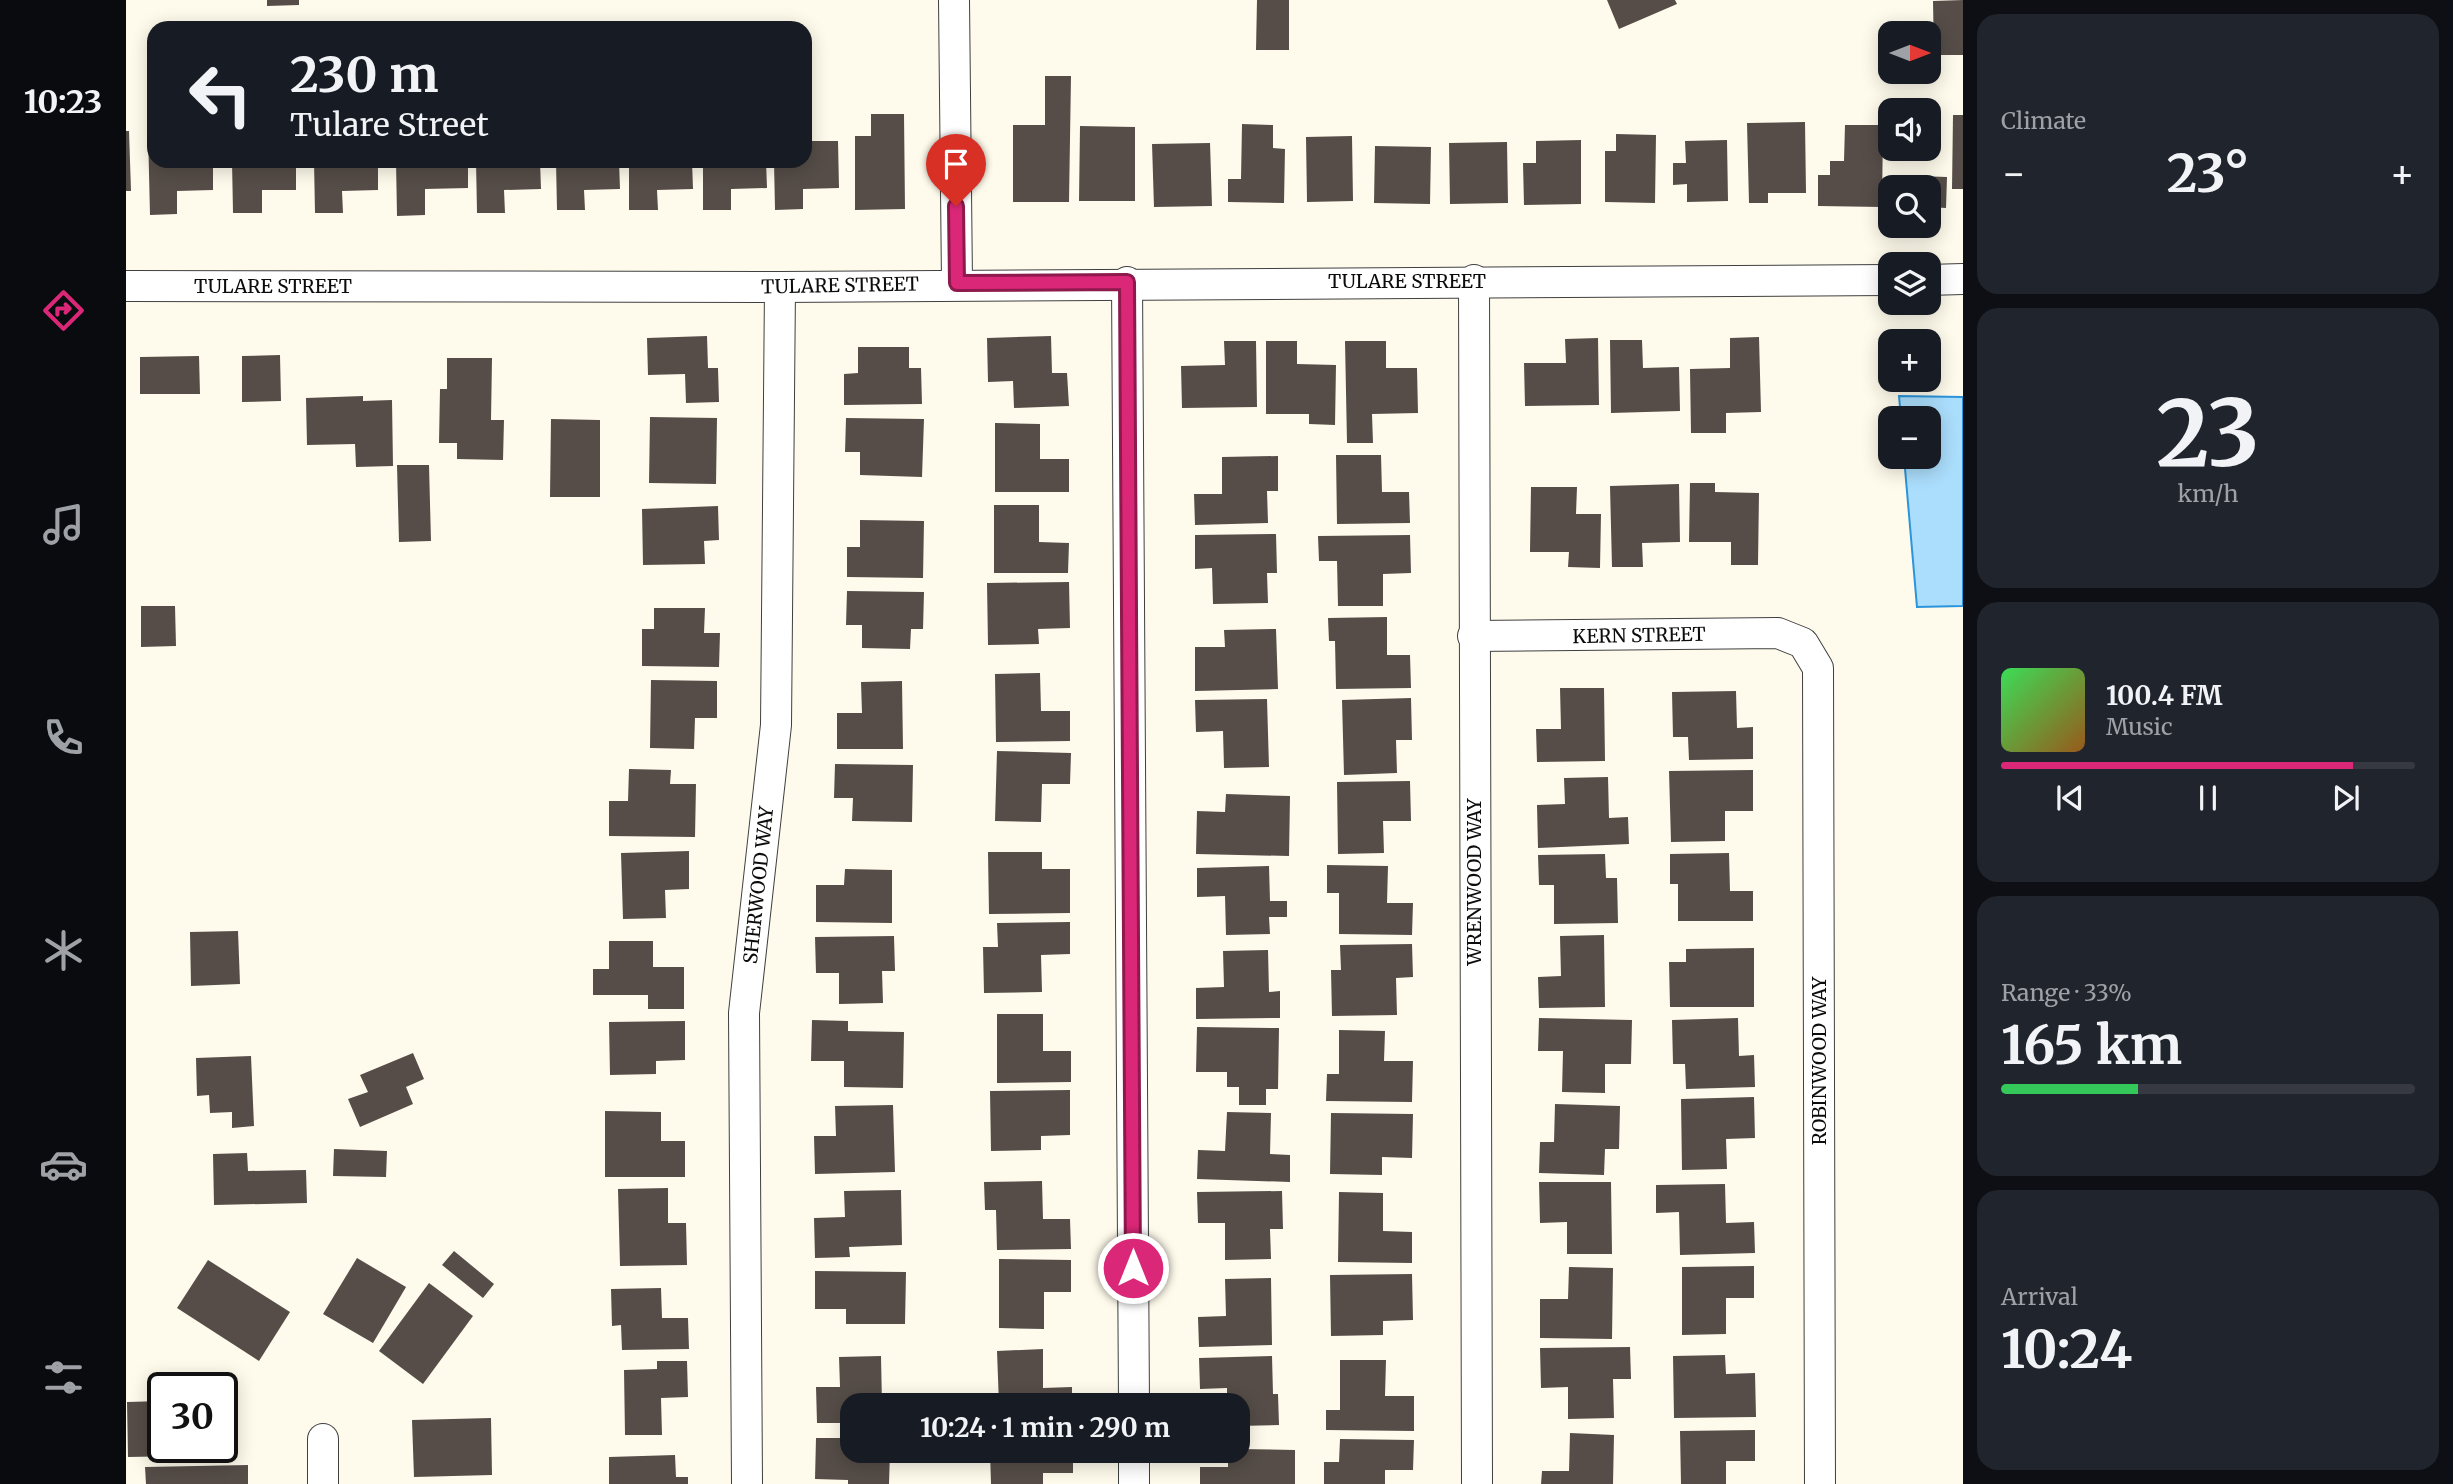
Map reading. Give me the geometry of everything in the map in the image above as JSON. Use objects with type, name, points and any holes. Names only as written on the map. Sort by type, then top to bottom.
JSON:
[{"type":"street","points":[[954,0],[957,283]]},
{"type":"street","points":[[1941,279],[1963,279]]},
{"type":"street","name":"TULARE STREET","points":[[126,286],[780,287],[957,283],[1878,280]]},
{"type":"street","name":"WRENWOOD WAY","points":[[1474,281],[1477,1484]]},
{"type":"street","points":[[1127,282],[1134,1393]]},
{"type":"street","name":"SHERWOOD WAY","points":[[747,1484],[744,1013],[776,725],[780,287]]},
{"type":"street","name":"KERN STREET","points":[[1473,636],[1778,633],[1803,643]]},
{"type":"street","name":"ROBINWOOD WAY","points":[[1803,643],[1818,668],[1820,1484]]},
{"type":"street","points":[[323,1439],[323,1484]]},
{"type":"street","points":[[1134,1463],[1134,1484]]},
{"type":"water","points":[[1899,396],[1963,397],[1963,606],[1917,607],[1905,469],[1941,469],[1941,406],[1900,406]]},
{"type":"building","points":[[267,0],[299,0],[299,5],[267,6]]},
{"type":"building","points":[[1257,0],[1289,0],[1289,50],[1256,50]]},
{"type":"building","points":[[1607,0],[1675,0],[1677,4],[1619,29]]},
{"type":"building","points":[[1963,0],[1963,55],[1941,55],[1941,21],[1933,21],[1933,1]]},
{"type":"building","points":[[1045,76],[1071,76],[1069,202],[1013,202],[1013,125],[1045,125]]},
{"type":"building","points":[[871,114],[904,114],[905,209],[855,210],[855,136],[871,136]]},
{"type":"building","points":[[1953,115],[1963,115],[1963,189],[1952,189]]},
{"type":"building","points":[[1805,122],[1806,193],[1768,193],[1768,203],[1749,203],[1747,123]]},
{"type":"building","points":[[1242,124],[1273,125],[1273,148],[1285,149],[1284,203],[1228,202],[1228,179],[1241,179]]},
{"type":"building","points":[[1845,125],[1878,125],[1878,161],[1883,161],[1882,175],[1878,175],[1878,207],[1818,206],[1818,175],[1830,175],[1830,161],[1844,161]]},
{"type":"building","points":[[1080,126],[1135,127],[1135,201],[1079,201]]},
{"type":"building","points":[[126,131],[129,131],[131,191],[126,191]]},
{"type":"building","points":[[1616,134],[1656,135],[1655,203],[1605,202],[1605,151],[1616,151]]},
{"type":"building","points":[[1352,136],[1353,201],[1307,202],[1306,137]]},
{"type":"building","points":[[1581,140],[1581,204],[1524,205],[1523,163],[1536,163],[1536,141]]},
{"type":"building","points":[[1727,140],[1728,201],[1687,202],[1687,184],[1673,185],[1673,163],[1686,163],[1685,141]]},
{"type":"building","points":[[812,141],[838,141],[839,188],[803,189],[803,209],[775,210],[774,168],[812,168]]},
{"type":"building","points":[[1507,142],[1508,203],[1450,204],[1449,143]]},
{"type":"building","points":[[1210,143],[1212,206],[1154,207],[1152,144]]},
{"type":"building","points":[[1375,146],[1431,147],[1430,204],[1374,203]]},
{"type":"building","points":[[149,168],[213,168],[213,190],[177,191],[177,214],[150,215]]},
{"type":"building","points":[[232,168],[296,168],[296,190],[262,190],[262,213],[233,213]]},
{"type":"building","points":[[314,168],[378,168],[378,190],[342,191],[343,213],[315,213]]},
{"type":"building","points":[[396,168],[468,168],[468,188],[425,189],[425,215],[397,216]]},
{"type":"building","points":[[476,168],[540,168],[541,189],[504,190],[505,213],[477,213]]},
{"type":"building","points":[[556,168],[619,168],[620,189],[584,190],[585,210],[557,210]]},
{"type":"building","points":[[629,168],[692,168],[693,189],[657,190],[658,210],[629,210]]},
{"type":"building","points":[[703,168],[766,168],[767,188],[731,189],[731,210],[703,210]]},
{"type":"building","points":[[1941,177],[1947,177],[1946,208],[1941,208]]},
{"type":"building","points":[[707,336],[708,368],[718,368],[719,402],[686,403],[685,374],[648,375],[647,338]]},
{"type":"building","points":[[1051,336],[1052,373],[1067,373],[1069,406],[1014,408],[1013,381],[988,382],[987,338]]},
{"type":"building","points":[[1759,337],[1761,412],[1726,413],[1726,433],[1691,433],[1690,369],[1730,368],[1730,338]]},
{"type":"building","points":[[1598,338],[1599,405],[1525,406],[1524,363],[1566,363],[1565,339]]},
{"type":"building","points":[[1610,340],[1642,340],[1643,368],[1679,367],[1680,411],[1611,413]]},
{"type":"building","points":[[1224,341],[1256,341],[1257,407],[1182,408],[1181,366],[1225,365]]},
{"type":"building","points":[[1266,341],[1297,341],[1297,364],[1336,365],[1335,425],[1309,424],[1309,414],[1266,414]]},
{"type":"building","points":[[1345,341],[1386,341],[1386,368],[1417,368],[1418,413],[1372,414],[1373,443],[1347,443]]},
{"type":"building","points":[[858,347],[909,347],[909,368],[921,368],[922,404],[844,405],[844,374],[858,373]]},
{"type":"building","points":[[280,355],[281,401],[242,402],[242,356]]},
{"type":"building","points":[[199,356],[200,394],[140,394],[140,357]]},
{"type":"building","points":[[447,358],[492,358],[491,420],[504,420],[503,460],[457,459],[457,443],[439,443],[440,389],[447,389]]},
{"type":"building","points":[[363,396],[363,401],[392,400],[393,466],[356,467],[355,444],[307,445],[306,398]]},
{"type":"building","points":[[650,417],[717,418],[716,484],[649,483]]},
{"type":"building","points":[[846,418],[924,419],[922,477],[860,475],[860,452],[845,452]]},
{"type":"building","points":[[551,419],[600,420],[600,497],[550,497]]},
{"type":"building","points":[[995,423],[1040,424],[1040,459],[1069,459],[1069,492],[995,492]]},
{"type":"building","points":[[1336,455],[1381,455],[1382,492],[1409,492],[1410,523],[1337,524]]},
{"type":"building","points":[[1278,456],[1278,491],[1267,491],[1268,523],[1195,525],[1194,494],[1222,494],[1222,457]]},
{"type":"building","points":[[397,465],[429,465],[431,541],[399,542]]},
{"type":"building","points":[[1690,483],[1715,483],[1715,492],[1759,493],[1758,565],[1731,565],[1731,542],[1689,542]]},
{"type":"building","points":[[1679,484],[1680,542],[1642,543],[1643,567],[1612,567],[1610,486]]},
{"type":"building","points":[[1531,487],[1577,487],[1576,514],[1601,514],[1600,568],[1568,567],[1569,552],[1530,552]]},
{"type":"building","points":[[994,505],[1039,505],[1039,542],[1069,543],[1068,573],[994,573]]},
{"type":"building","points":[[718,506],[719,540],[704,541],[705,564],[643,565],[642,509]]},
{"type":"building","points":[[860,520],[924,521],[923,578],[847,577],[847,547],[860,547]]},
{"type":"building","points":[[1276,534],[1277,573],[1267,573],[1268,603],[1213,604],[1212,568],[1195,569],[1195,535]]},
{"type":"building","points":[[1410,535],[1411,573],[1383,574],[1383,606],[1338,606],[1337,561],[1319,561],[1318,536]]},
{"type":"building","points":[[1069,582],[1070,628],[1038,629],[1039,644],[988,645],[987,583]]},
{"type":"building","points":[[847,591],[924,592],[923,629],[911,629],[910,649],[862,648],[862,625],[846,625]]},
{"type":"building","points":[[141,606],[175,606],[176,646],[141,647]]},
{"type":"building","points":[[654,608],[705,608],[704,633],[720,633],[719,667],[642,666],[642,629],[654,629]]},
{"type":"building","points":[[1387,617],[1387,655],[1410,655],[1411,688],[1336,689],[1335,641],[1329,641],[1328,618]]},
{"type":"building","points":[[1276,629],[1278,689],[1195,691],[1195,647],[1225,647],[1224,630]]},
{"type":"building","points":[[1040,673],[1041,711],[1070,711],[1070,741],[996,742],[995,674]]},
{"type":"building","points":[[651,680],[717,681],[717,718],[695,718],[694,749],[650,748]]},
{"type":"building","points":[[902,681],[903,749],[837,749],[837,713],[862,713],[861,682]]},
{"type":"building","points":[[1560,688],[1604,688],[1605,761],[1537,762],[1536,729],[1561,729]]},
{"type":"building","points":[[1736,691],[1737,728],[1753,727],[1753,759],[1689,760],[1688,737],[1673,737],[1672,692]]},
{"type":"building","points":[[1411,698],[1412,740],[1396,740],[1397,773],[1344,775],[1342,700]]},
{"type":"building","points":[[1267,699],[1269,767],[1224,768],[1223,731],[1196,732],[1195,700]]},
{"type":"building","points":[[997,751],[1071,753],[1070,784],[1042,784],[1041,822],[995,821]]},
{"type":"building","points":[[835,764],[913,765],[912,822],[852,821],[853,798],[834,798]]},
{"type":"building","points":[[629,769],[671,770],[670,784],[696,784],[695,837],[609,836],[609,801],[628,801]]},
{"type":"building","points":[[1753,770],[1753,811],[1725,811],[1725,841],[1671,842],[1669,771]]},
{"type":"building","points":[[1608,777],[1609,818],[1628,817],[1629,844],[1538,848],[1537,805],[1565,804],[1564,778]]},
{"type":"building","points":[[1410,781],[1411,821],[1383,821],[1384,853],[1338,854],[1337,782]]},
{"type":"building","points":[[1226,794],[1290,796],[1289,856],[1196,854],[1197,811],[1225,812]]},
{"type":"building","points":[[689,851],[689,889],[665,890],[666,918],[623,919],[621,853]]},
{"type":"building","points":[[988,852],[1042,852],[1042,869],[1070,869],[1070,913],[989,914]]},
{"type":"building","points":[[1729,853],[1730,891],[1753,891],[1753,921],[1678,921],[1678,884],[1670,884],[1670,854]]},
{"type":"building","points":[[1605,854],[1606,878],[1617,878],[1618,923],[1554,924],[1554,885],[1539,885],[1538,855]]},
{"type":"building","points":[[1327,865],[1388,866],[1387,903],[1413,903],[1412,935],[1339,934],[1339,893],[1327,893]]},
{"type":"building","points":[[1269,866],[1270,901],[1287,901],[1287,917],[1269,917],[1270,934],[1226,935],[1225,896],[1197,897],[1197,868]]},
{"type":"building","points":[[845,869],[892,870],[892,923],[816,922],[816,885],[844,885]]},
{"type":"building","points":[[1070,922],[1070,954],[1041,955],[1042,992],[984,993],[983,947],[998,947],[997,923]]},
{"type":"building","points":[[238,931],[240,984],[191,986],[190,932]]},
{"type":"building","points":[[1604,935],[1605,1007],[1539,1008],[1538,977],[1561,976],[1560,936]]},
{"type":"building","points":[[894,936],[895,971],[882,971],[883,1003],[839,1004],[839,973],[816,973],[815,937]]},
{"type":"building","points":[[609,941],[653,941],[653,967],[684,967],[684,1009],[648,1009],[648,995],[593,995],[593,969],[609,969]]},
{"type":"building","points":[[1412,944],[1413,977],[1396,978],[1397,1015],[1332,1016],[1331,970],[1341,970],[1340,945]]},
{"type":"building","points":[[1754,948],[1754,1007],[1670,1007],[1669,962],[1686,962],[1686,949]]},
{"type":"building","points":[[1268,950],[1269,992],[1280,991],[1280,1018],[1196,1019],[1196,988],[1224,987],[1223,951]]},
{"type":"building","points":[[997,1014],[1043,1014],[1043,1051],[1071,1051],[1071,1082],[997,1083]]},
{"type":"building","points":[[1539,1018],[1632,1020],[1631,1064],[1605,1064],[1605,1093],[1562,1092],[1563,1051],[1538,1051]]},
{"type":"building","points":[[1738,1018],[1739,1056],[1754,1055],[1755,1087],[1686,1089],[1685,1064],[1673,1064],[1672,1020]]},
{"type":"building","points":[[812,1020],[848,1021],[848,1031],[904,1032],[903,1088],[844,1087],[844,1061],[811,1061]]},
{"type":"building","points":[[685,1021],[685,1060],[656,1061],[656,1074],[610,1075],[609,1022]]},
{"type":"building","points":[[1197,1027],[1279,1028],[1278,1089],[1266,1089],[1266,1105],[1239,1105],[1239,1087],[1227,1087],[1227,1072],[1196,1072]]},
{"type":"building","points":[[1339,1030],[1385,1031],[1384,1061],[1413,1061],[1412,1102],[1326,1101],[1327,1074],[1339,1074]]},
{"type":"building","points":[[413,1053],[424,1079],[406,1087],[413,1104],[360,1127],[348,1099],[368,1092],[360,1075]]},
{"type":"building","points":[[251,1056],[254,1126],[232,1128],[232,1112],[210,1113],[209,1095],[197,1096],[196,1058]]},
{"type":"building","points":[[1070,1090],[1070,1135],[1041,1136],[1041,1150],[991,1151],[990,1091]]},
{"type":"building","points":[[1754,1097],[1755,1138],[1726,1139],[1727,1169],[1682,1170],[1681,1099]]},
{"type":"building","points":[[1555,1104],[1620,1106],[1619,1149],[1605,1149],[1604,1175],[1539,1173],[1540,1142],[1554,1142]]},
{"type":"building","points":[[893,1105],[895,1172],[815,1174],[814,1136],[836,1136],[835,1106]]},
{"type":"building","points":[[605,1111],[661,1112],[661,1141],[685,1141],[685,1177],[605,1177]]},
{"type":"building","points":[[1227,1112],[1271,1113],[1270,1154],[1290,1155],[1290,1182],[1197,1179],[1198,1150],[1225,1151]]},
{"type":"building","points":[[1331,1113],[1413,1114],[1412,1158],[1382,1157],[1382,1175],[1330,1174]]},
{"type":"building","points":[[334,1149],[387,1151],[386,1177],[333,1176]]},
{"type":"building","points":[[247,1153],[248,1171],[306,1170],[307,1203],[214,1205],[213,1154]]},
{"type":"building","points":[[1042,1181],[1043,1219],[1070,1219],[1071,1249],[997,1250],[996,1210],[985,1210],[984,1182]]},
{"type":"building","points":[[1539,1182],[1611,1182],[1612,1254],[1567,1254],[1567,1222],[1540,1223]]},
{"type":"building","points":[[1725,1184],[1726,1223],[1754,1222],[1755,1253],[1680,1255],[1679,1212],[1656,1213],[1656,1185]]},
{"type":"building","points":[[668,1188],[668,1223],[686,1223],[687,1265],[620,1266],[618,1189]]},
{"type":"building","points":[[901,1190],[902,1245],[849,1247],[850,1257],[815,1258],[814,1218],[845,1217],[844,1191]]},
{"type":"building","points":[[1282,1191],[1283,1229],[1270,1229],[1271,1259],[1225,1260],[1225,1223],[1198,1223],[1197,1192]]},
{"type":"building","points":[[1339,1192],[1383,1193],[1383,1231],[1412,1232],[1412,1263],[1338,1262]]},
{"type":"building","points":[[454,1251],[494,1284],[483,1298],[442,1265]]},
{"type":"building","points":[[357,1258],[406,1287],[373,1343],[323,1314]]},
{"type":"building","points":[[999,1259],[1071,1260],[1071,1292],[1044,1292],[1044,1329],[999,1328]]},
{"type":"building","points":[[208,1260],[290,1312],[259,1361],[177,1308]]},
{"type":"building","points":[[1754,1266],[1754,1298],[1726,1298],[1726,1334],[1682,1335],[1682,1267]]},
{"type":"building","points":[[1569,1267],[1613,1268],[1612,1339],[1540,1338],[1540,1299],[1568,1299]]},
{"type":"building","points":[[815,1271],[906,1272],[905,1324],[846,1324],[846,1309],[815,1309]]},
{"type":"building","points":[[1412,1274],[1413,1320],[1383,1321],[1383,1335],[1331,1336],[1330,1275]]},
{"type":"building","points":[[1271,1278],[1272,1345],[1199,1347],[1198,1317],[1226,1316],[1225,1279]]},
{"type":"building","points":[[429,1283],[473,1316],[423,1384],[379,1351]]},
{"type":"building","points":[[661,1288],[662,1318],[688,1318],[689,1349],[622,1350],[621,1325],[612,1326],[611,1289]]},
{"type":"building","points":[[1630,1347],[1631,1379],[1613,1379],[1614,1418],[1568,1419],[1568,1387],[1541,1388],[1540,1348]]},
{"type":"building","points":[[1043,1349],[1043,1388],[1072,1387],[1072,1393],[999,1393],[997,1351]]},
{"type":"building","points":[[1725,1355],[1726,1374],[1755,1373],[1756,1417],[1674,1418],[1673,1356]]},
{"type":"building","points":[[881,1356],[882,1393],[840,1393],[840,1423],[817,1423],[816,1387],[840,1387],[839,1357]]},
{"type":"building","points":[[1272,1356],[1273,1394],[1278,1394],[1279,1425],[1250,1426],[1250,1393],[1227,1393],[1227,1388],[1200,1389],[1199,1358]]},
{"type":"building","points":[[1340,1360],[1386,1360],[1385,1396],[1414,1396],[1414,1431],[1326,1430],[1326,1410],[1340,1410]]},
{"type":"building","points":[[657,1361],[687,1361],[688,1397],[661,1398],[662,1435],[625,1435],[624,1370],[657,1369]]},
{"type":"building","points":[[147,1401],[147,1457],[128,1457],[127,1402]]},
{"type":"building","points":[[491,1418],[492,1475],[414,1477],[412,1420]]},
{"type":"building","points":[[1755,1430],[1755,1461],[1726,1461],[1726,1484],[1681,1484],[1680,1431]]},
{"type":"building","points":[[1570,1433],[1614,1435],[1613,1484],[1541,1484],[1542,1471],[1569,1471]]},
{"type":"building","points":[[816,1438],[840,1438],[840,1463],[890,1463],[889,1484],[848,1484],[848,1480],[815,1479]]},
{"type":"building","points":[[1340,1439],[1414,1440],[1413,1470],[1385,1470],[1385,1484],[1324,1484],[1324,1462],[1339,1462]]},
{"type":"building","points":[[1250,1449],[1295,1450],[1295,1484],[1200,1484],[1200,1467],[1228,1467],[1228,1463],[1250,1463]]},
{"type":"building","points":[[675,1455],[676,1477],[688,1477],[688,1484],[609,1484],[609,1457]]},
{"type":"building","points":[[990,1463],[1073,1463],[1073,1473],[1043,1473],[1043,1484],[991,1484]]},
{"type":"building","points":[[248,1465],[248,1484],[146,1484],[145,1467]]},
{"type":"route","points":[[956,206],[957,283],[1127,282],[1133,1268]]}]
